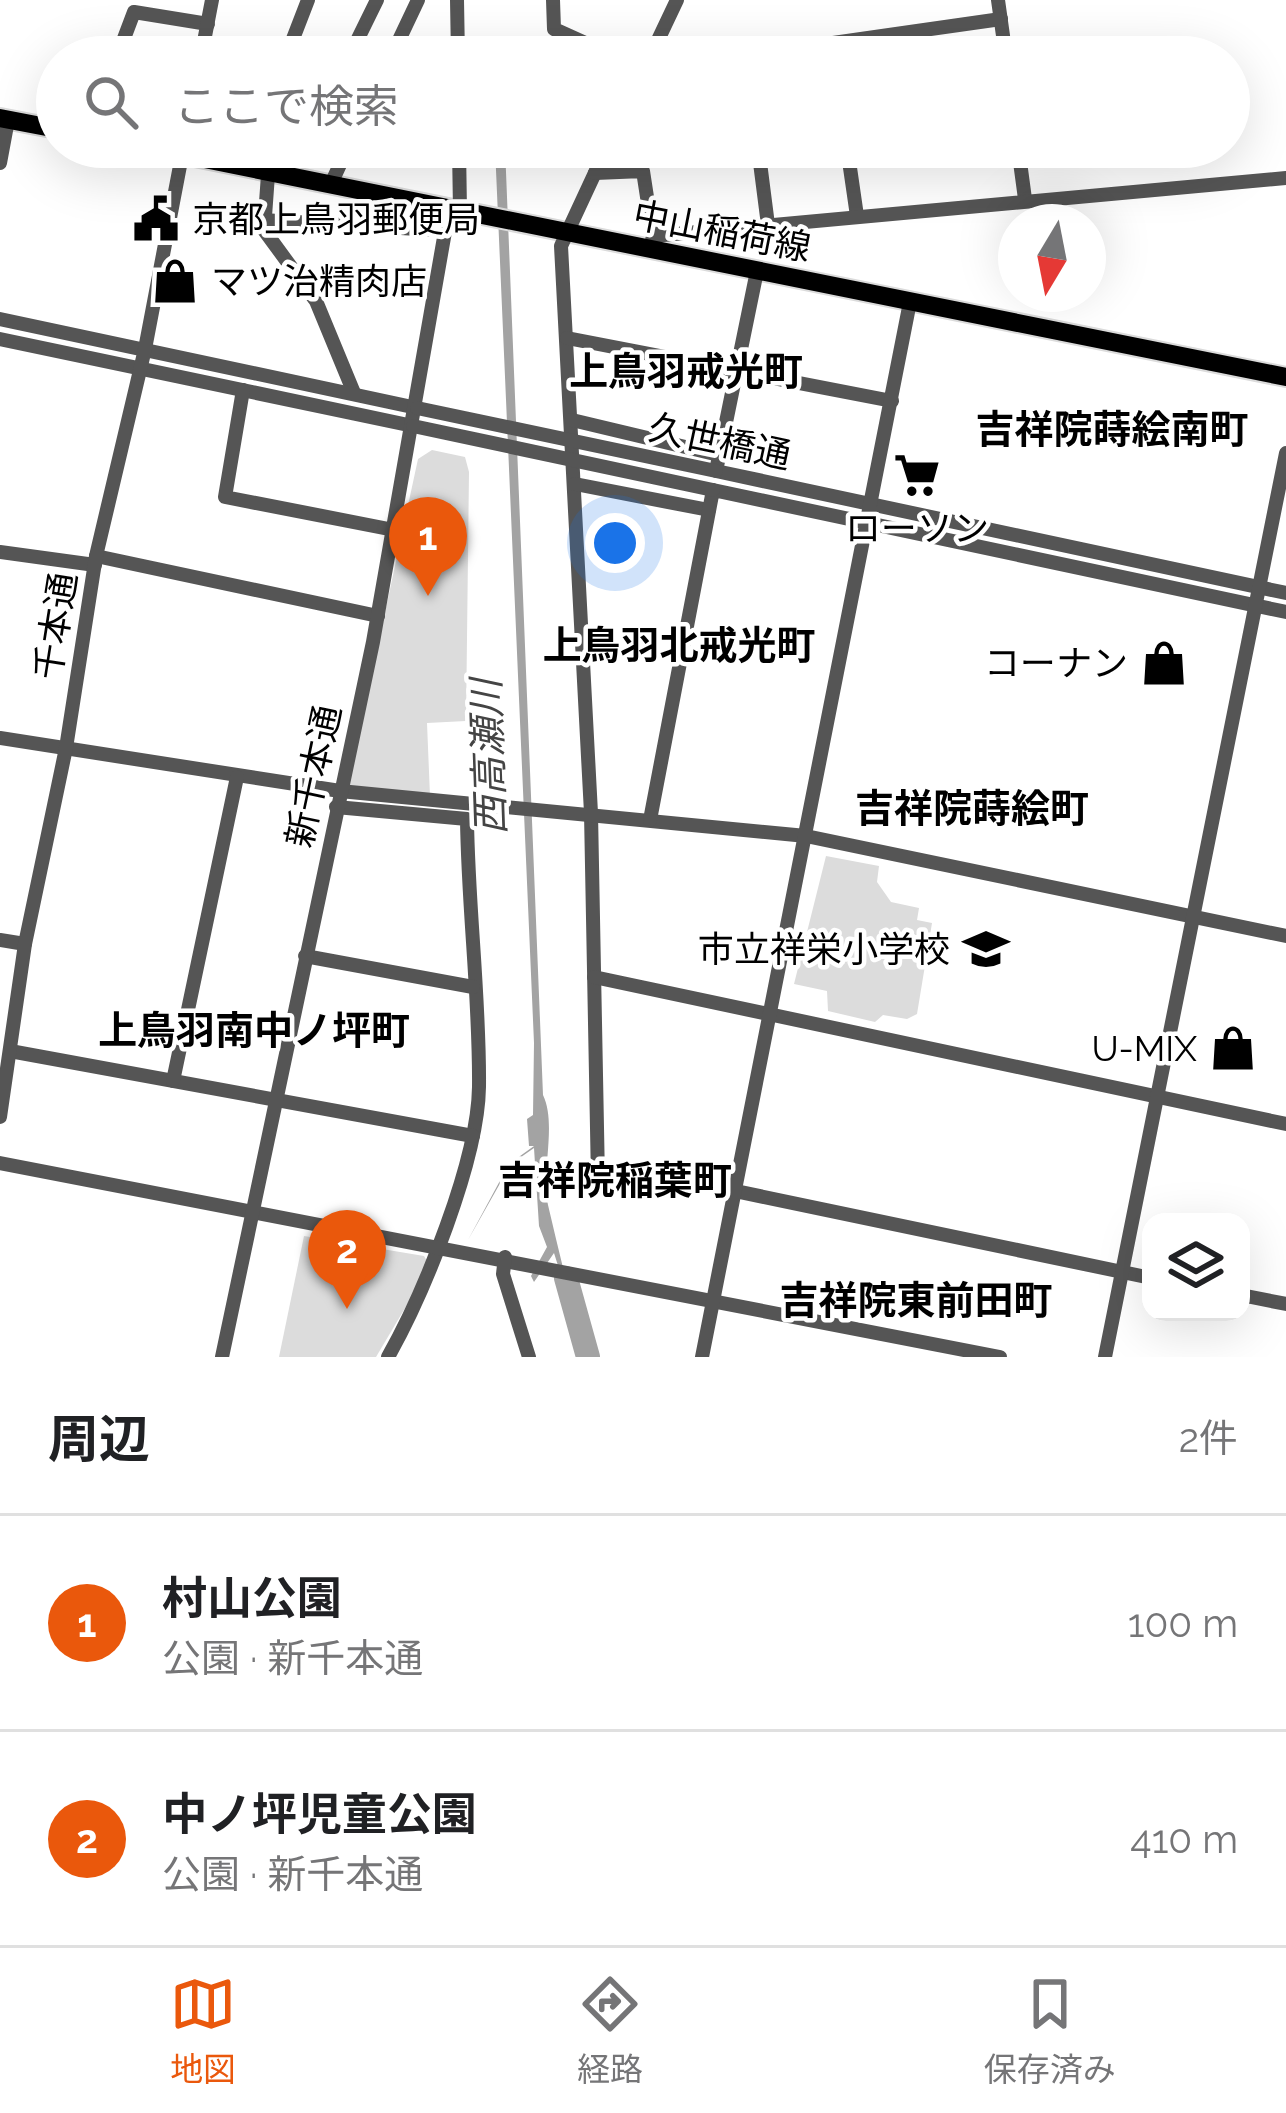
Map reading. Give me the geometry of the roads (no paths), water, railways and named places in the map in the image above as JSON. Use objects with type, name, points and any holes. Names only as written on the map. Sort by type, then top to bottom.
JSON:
[{"type":"main road","points":[[4,119],[36,125]]},
{"type":"main road","name":"中山稲荷線","points":[[254,168],[538,227],[652,243],[757,271],[1286,377]]},
{"type":"street","points":[[205,36],[212,0]]},
{"type":"street","points":[[294,36],[308,0]]},
{"type":"street","points":[[360,36],[377,0]]},
{"type":"street","points":[[401,36],[418,0]]},
{"type":"street","points":[[457,0],[458,36]]},
{"type":"street","points":[[553,0],[554,29],[570,36]]},
{"type":"street","points":[[660,36],[677,0]]},
{"type":"street","points":[[998,0],[1003,36]]},
{"type":"street","points":[[125,36],[134,12],[208,24]]},
{"type":"street","points":[[886,36],[1001,20]]},
{"type":"street","points":[[0,164],[4,119]]},
{"type":"street","name":"千本通","points":[[0,1118],[25,944],[66,748],[96,561],[146,349],[180,168]]},
{"type":"street","points":[[266,168],[262,220],[316,301],[354,393]]},
{"type":"street","points":[[331,184],[338,168]]},
{"type":"street","points":[[262,220],[435,230],[465,212],[461,168]]},
{"type":"street","points":[[598,168],[562,246],[591,813],[598,1180],[659,1175],[1142,1276]]},
{"type":"street","points":[[761,168],[768,225]]},
{"type":"street","points":[[850,168],[857,217]]},
{"type":"street","points":[[1020,168],[1024,199]]},
{"type":"street","points":[[595,173],[643,171],[652,243],[768,225],[1286,178]]},
{"type":"street","name":"新千本通","points":[[223,1357],[378,616],[446,226]]},
{"type":"street","points":[[572,421],[718,463],[757,271]]},
{"type":"street","points":[[702,1357],[874,504],[910,302]]},
{"type":"street","name":"久世橋通","points":[[0,319],[417,408],[718,463],[874,504],[1286,593]]},
{"type":"street","points":[[567,338],[892,401]]},
{"type":"street","name":"久世橋通","points":[[0,339],[1286,612]]},
{"type":"street","points":[[243,390],[225,496],[394,530]]},
{"type":"street","points":[[1105,1357],[1286,453]]},
{"type":"street","points":[[575,484],[709,510]]},
{"type":"street","points":[[650,820],[713,490]]},
{"type":"street","points":[[0,552],[96,561],[378,616]]},
{"type":"street","points":[[0,738],[466,819],[479,1089],[473,1136],[436,1264],[388,1357]]},
{"type":"street","points":[[173,1081],[237,777]]},
{"type":"street","points":[[338,799],[591,813],[806,836],[1286,936]]},
{"type":"street","points":[[0,940],[25,944]]},
{"type":"street","points":[[305,956],[472,987]]},
{"type":"street","points":[[594,977],[1286,1124]]},
{"type":"street","points":[[10,1051],[473,1136]]},
{"type":"street","points":[[0,1163],[592,1274],[920,1349],[1000,1357]]},
{"type":"street","points":[[505,1257],[503,1274],[529,1357]]},
{"type":"street","points":[[1250,1297],[1286,1304]]},
{"type":"waterway","name":"西高瀬川","points":[[566,1278],[588,1357]]},
{"type":"place","name":"京都上鳥羽郵便局","points":[[156,219]]},
{"type":"place","name":"マツ治精肉店","points":[[175,281]]},
{"type":"place","name":"ローソン","points":[[917,475]]},
{"type":"place","name":"村山公園","points":[[428,596]]},
{"type":"place","name":"コーナン","points":[[1164,663]]},
{"type":"place","name":"市立祥栄小学校","points":[[986,949]]},
{"type":"place","name":"U-MIX","points":[[1233,1048]]},
{"type":"place","name":"中ノ坪児童公園","points":[[347,1309]]},
{"type":"district","name":"上鳥羽戒光町","points":[[686,371]]},
{"type":"district","name":"吉祥院蒔絵南町","points":[[1112,429]]},
{"type":"district","name":"上鳥羽北戒光町","points":[[679,645]]},
{"type":"district","name":"吉祥院蒔絵町","points":[[972,808]]},
{"type":"district","name":"上鳥羽南中ノ坪町","points":[[254,1030]]},
{"type":"district","name":"吉祥院稲葉町","points":[[615,1180]]},
{"type":"district","name":"吉祥院東前田町","points":[[916,1300]]}]
